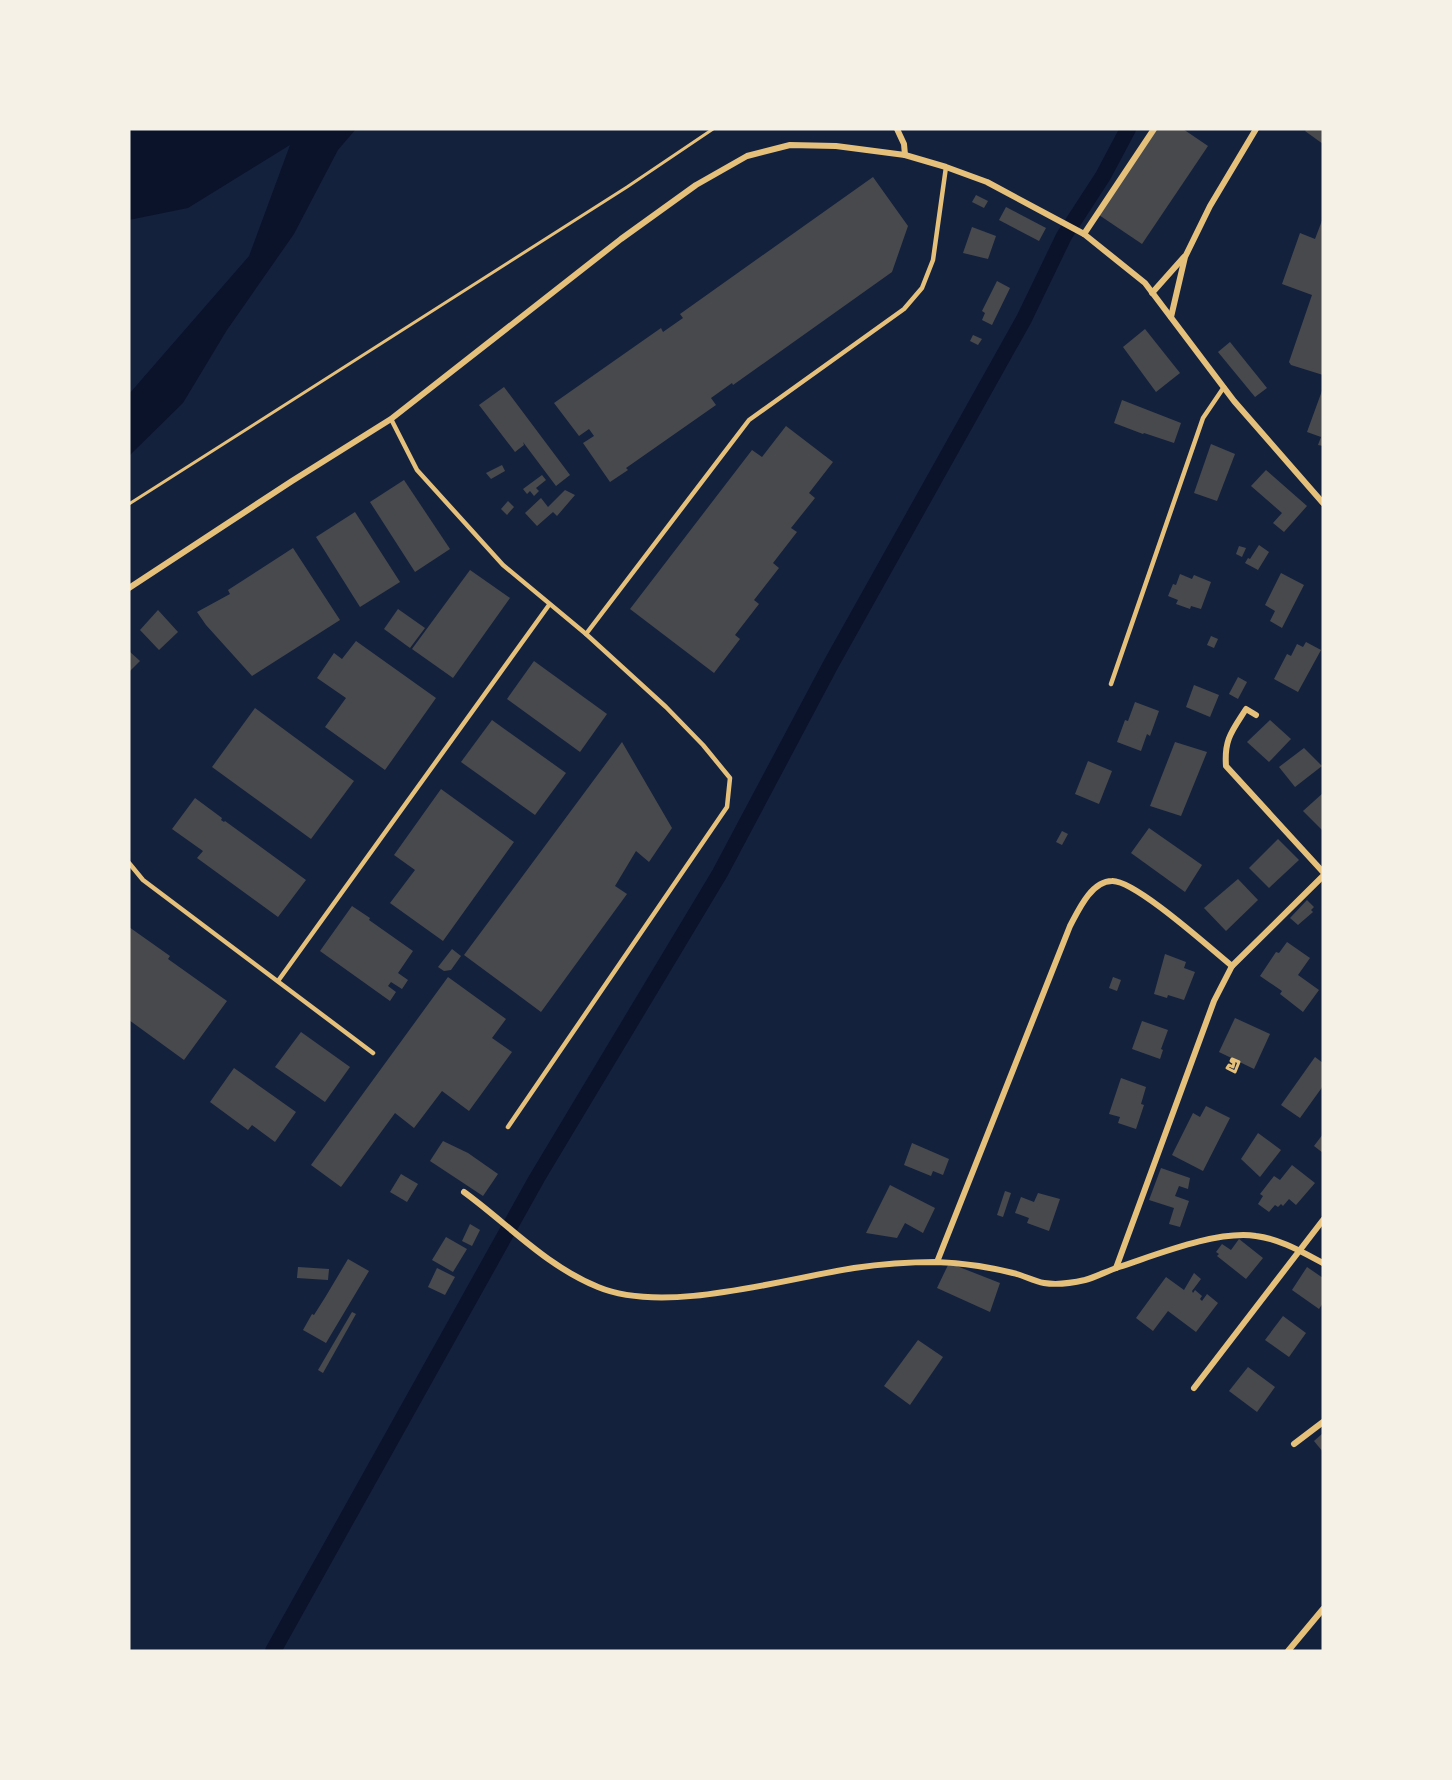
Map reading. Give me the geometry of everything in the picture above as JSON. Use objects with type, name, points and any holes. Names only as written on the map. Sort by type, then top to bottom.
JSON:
[{"type":"street","points":[[897,129],[904,144],[905,155]]},
{"type":"street","points":[[1084,234],[1154,129]]},
{"type":"street","points":[[1171,317],[1185,257],[1210,206],[1256,129]]},
{"type":"street","points":[[129,588],[391,419],[621,239],[696,185],[747,156],[790,145],[836,146],[905,155],[946,167],[987,183],[1084,234],[1145,283],[1224,387],[1323,504]]},
{"type":"street","points":[[1152,293],[1185,257]]},
{"type":"street","points":[[1116,1268],[1214,1001],[1232,966],[1317,883],[1323,874],[1227,766],[1225,747],[1232,730],[1246,709],[1256,715]]},
{"type":"street","points":[[937,1262],[1070,927],[1088,896],[1097,887],[1111,880],[1126,884],[1232,966]]},
{"type":"street","points":[[1317,883],[1323,888]]},
{"type":"street","points":[[464,1192],[495,1214],[545,1257],[572,1275],[598,1288],[625,1295],[664,1297],[719,1293],[892,1263],[937,1262],[968,1265],[1013,1273],[1044,1283],[1067,1283],[1087,1280],[1116,1268],[1186,1246],[1234,1234],[1257,1236],[1300,1250],[1323,1263]]},
{"type":"street","points":[[1194,1389],[1323,1220]]},
{"type":"street","points":[[1294,1444],[1323,1422]]},
{"type":"street","points":[[1288,1651],[1323,1609]]},
{"type":"lane","points":[[586,634],[748,420],[904,309],[922,288],[933,260],[946,167]]},
{"type":"lane","points":[[1110,684],[1203,418],[1224,387]]},
{"type":"lane","points":[[391,419],[417,470],[503,565],[586,634],[666,706],[704,745],[730,778],[727,807],[508,1127]]},
{"type":"lane","points":[[278,981],[549,605]]},
{"type":"lane","points":[[129,863],[143,880],[373,1053]]},
{"type":"path","points":[[129,504],[627,187],[713,129]]},
{"type":"path","points":[[1232,1059],[1239,1062],[1234,1072],[1227,1068],[1229,1065],[1233,1067],[1232,1059]]},
{"type":"water","points":[[129,129],[356,129],[338,150],[294,234],[227,330],[183,403],[129,456],[129,394],[249,256],[290,145],[188,208],[129,220]]},
{"type":"building","points":[[1157,129],[1183,129],[1208,146],[1142,244],[1099,215]]},
{"type":"building","points":[[1323,129],[1323,144],[1305,131]]},
{"type":"building","points":[[873,177],[908,226],[892,272],[733,385],[732,383],[711,398],[716,405],[626,468],[628,470],[610,482],[583,443],[594,436],[589,429],[579,436],[554,403],[661,328],[663,332],[683,318],[680,314]]},
{"type":"building","points":[[976,195],[988,201],[984,208],[972,202]]},
{"type":"building","points":[[1006,207],[1046,228],[1039,241],[999,220]]},
{"type":"building","points":[[1323,218],[1323,375],[1291,365],[1289,362],[1312,295],[1282,284],[1300,233],[1315,239]]},
{"type":"building","points":[[972,227],[996,236],[988,259],[963,253]]},
{"type":"building","points":[[997,281],[1010,288],[992,325],[982,320],[985,313],[982,311]]},
{"type":"building","points":[[1145,329],[1180,373],[1156,392],[1123,347]]},
{"type":"building","points":[[973,335],[982,339],[978,345],[970,341]]},
{"type":"building","points":[[1230,342],[1267,388],[1255,397],[1218,352]]},
{"type":"building","points":[[504,387],[570,475],[556,486],[523,442],[524,445],[515,452],[479,405]]},
{"type":"building","points":[[1323,388],[1323,446],[1318,445],[1321,437],[1307,432]]},
{"type":"building","points":[[1122,400],[1181,423],[1174,443],[1114,423]]},
{"type":"building","points":[[786,426],[833,462],[809,493],[815,498],[791,528],[797,532],[773,563],[779,568],[754,600],[759,604],[735,635],[740,639],[714,673],[630,609],[752,450],[762,457]]},
{"type":"building","points":[[1211,444],[1235,454],[1217,501],[1194,493]]},
{"type":"building","points":[[502,465],[505,471],[491,479],[486,473]]},
{"type":"building","points":[[1266,470],[1307,506],[1284,532],[1273,523],[1282,513],[1251,486]]},
{"type":"building","points":[[542,475],[546,480],[536,488],[539,491],[534,496],[530,491],[527,494],[523,489]]},
{"type":"building","points":[[404,480],[450,549],[415,572],[370,502]]},
{"type":"building","points":[[565,490],[575,495],[557,516],[553,512],[537,526],[525,513],[541,498],[548,507]]},
{"type":"building","points":[[508,501],[514,507],[507,515],[501,509]]},
{"type":"building","points":[[355,512],[400,582],[360,607],[316,537]]},
{"type":"building","points":[[1259,545],[1269,552],[1258,570],[1245,563]]},
{"type":"building","points":[[1239,546],[1246,548],[1242,557],[1236,554]]},
{"type":"building","points":[[293,548],[340,620],[252,676],[197,612],[230,594],[228,590]]},
{"type":"building","points":[[470,570],[510,598],[453,678],[412,649]]},
{"type":"building","points":[[1281,573],[1304,585],[1282,628],[1270,621],[1275,611],[1265,605]]},
{"type":"building","points":[[1180,574],[1192,579],[1194,575],[1211,582],[1201,609],[1191,606],[1190,609],[1176,604],[1178,600],[1168,596]]},
{"type":"building","points":[[398,609],[425,628],[410,648],[384,629]]},
{"type":"building","points":[[158,610],[178,632],[159,650],[140,630]]},
{"type":"building","points":[[1211,636],[1218,639],[1214,648],[1207,645]]},
{"type":"building","points":[[356,641],[436,698],[385,770],[325,727],[346,698],[317,678],[334,653],[342,659]]},
{"type":"building","points":[[1306,642],[1321,650],[1298,692],[1274,679],[1287,654],[1291,656],[1297,644],[1303,647]]},
{"type":"building","points":[[129,651],[140,661],[129,672]]},
{"type":"building","points":[[534,661],[607,714],[580,752],[507,699]]},
{"type":"building","points":[[1238,677],[1247,682],[1238,699],[1229,694]]},
{"type":"building","points":[[1194,685],[1219,695],[1210,717],[1186,707]]},
{"type":"building","points":[[1135,702],[1159,711],[1150,736],[1147,734],[1141,751],[1117,742]]},
{"type":"building","points":[[255,708],[354,781],[311,839],[212,767]]},
{"type":"building","points":[[492,720],[566,773],[535,815],[461,762]]},
{"type":"building","points":[[1270,720],[1291,739],[1269,762],[1247,742]]},
{"type":"building","points":[[622,742],[672,828],[649,862],[636,851],[615,886],[627,894],[541,1012],[464,955]]},
{"type":"building","points":[[1175,742],[1207,752],[1181,816],[1150,806]]},
{"type":"building","points":[[1304,748],[1322,766],[1295,787],[1279,767]]},
{"type":"building","points":[[1088,761],[1112,771],[1099,804],[1075,794]]},
{"type":"building","points":[[441,789],[514,842],[443,941],[390,903],[415,870],[394,855]]},
{"type":"building","points":[[1323,793],[1323,831],[1303,811]]},
{"type":"building","points":[[195,798],[222,818],[221,820],[306,880],[278,917],[197,858],[203,851],[172,829]]},
{"type":"building","points":[[1149,828],[1202,865],[1185,892],[1131,853]]},
{"type":"building","points":[[1062,831],[1068,834],[1062,845],[1056,842]]},
{"type":"building","points":[[1278,839],[1299,860],[1269,888],[1249,868]]},
{"type":"building","points":[[1238,879],[1258,900],[1226,931],[1204,908]]},
{"type":"building","points":[[1307,900],[1314,907],[1311,910],[1313,912],[1298,925],[1290,918]]},
{"type":"building","points":[[352,906],[413,951],[398,973],[408,980],[402,989],[391,982],[388,986],[396,992],[390,1001],[320,951]]},
{"type":"building","points":[[129,927],[170,956],[168,959],[227,1001],[184,1060],[129,1020]]},
{"type":"building","points":[[1287,942],[1310,958],[1298,975],[1319,990],[1303,1012],[1280,994],[1282,991],[1260,976],[1276,952],[1279,953]]},
{"type":"building","points":[[452,949],[461,956],[451,970],[444,971],[438,967]]},
{"type":"building","points":[[1165,954],[1186,962],[1184,968],[1195,972],[1184,1000],[1154,994]]},
{"type":"building","points":[[448,977],[506,1019],[492,1038],[512,1052],[469,1111],[442,1091],[414,1128],[395,1113],[341,1187],[311,1165]]},
{"type":"building","points":[[1113,977],[1121,980],[1117,991],[1109,988]]},
{"type":"building","points":[[1235,1018],[1270,1034],[1254,1069],[1219,1052]]},
{"type":"building","points":[[1142,1021],[1168,1030],[1160,1059],[1132,1049]]},
{"type":"building","points":[[301,1032],[350,1067],[325,1102],[275,1067]]},
{"type":"building","points":[[1315,1057],[1323,1063],[1323,1086],[1300,1118],[1281,1105]]},
{"type":"building","points":[[234,1068],[296,1112],[275,1142],[252,1125],[248,1130],[210,1102]]},
{"type":"building","points":[[1121,1078],[1146,1087],[1141,1104],[1144,1105],[1136,1129],[1118,1123],[1120,1117],[1109,1114]]},
{"type":"building","points":[[1206,1106],[1230,1118],[1203,1171],[1172,1155],[1193,1113],[1200,1117]]},
{"type":"building","points":[[1258,1133],[1281,1150],[1260,1177],[1241,1159]]},
{"type":"building","points":[[1323,1134],[1323,1153],[1314,1146]]},
{"type":"building","points":[[443,1141],[468,1153],[498,1174],[483,1196],[430,1161]]},
{"type":"building","points":[[912,1143],[949,1159],[943,1175],[933,1171],[931,1176],[904,1165]]},
{"type":"building","points":[[1292,1165],[1315,1183],[1296,1205],[1289,1199],[1283,1206],[1275,1205],[1269,1212],[1258,1204],[1263,1196],[1260,1194],[1274,1176],[1280,1180]]},
{"type":"building","points":[[1161,1168],[1190,1178],[1188,1189],[1179,1186],[1175,1196],[1189,1201],[1180,1227],[1169,1224],[1174,1208],[1149,1200]]},
{"type":"building","points":[[401,1174],[418,1184],[407,1202],[390,1192]]},
{"type":"building","points":[[890,1185],[935,1208],[923,1233],[905,1223],[897,1238],[866,1233]]},
{"type":"building","points":[[1005,1191],[1011,1193],[1003,1217],[997,1215]]},
{"type":"building","points":[[1038,1193],[1060,1199],[1049,1231],[1027,1223],[1029,1218],[1015,1213],[1021,1197],[1034,1202]]},
{"type":"building","points":[[470,1224],[480,1230],[472,1246],[462,1241]]},
{"type":"building","points":[[446,1237],[467,1249],[453,1272],[432,1260]]},
{"type":"building","points":[[1239,1239],[1263,1258],[1246,1279],[1217,1256],[1219,1254],[1216,1252],[1222,1244],[1231,1250]]},
{"type":"building","points":[[348,1259],[369,1271],[326,1343],[303,1330]]},
{"type":"building","points":[[949,1263],[1000,1283],[990,1312],[937,1288]]},
{"type":"building","points":[[298,1267],[329,1269],[328,1280],[297,1278]]},
{"type":"building","points":[[1307,1267],[1323,1278],[1323,1303],[1319,1309],[1292,1290]]},
{"type":"building","points":[[437,1268],[455,1277],[445,1295],[428,1287]]},
{"type":"building","points":[[1194,1273],[1201,1279],[1192,1291],[1193,1293],[1195,1290],[1202,1296],[1200,1299],[1202,1301],[1207,1294],[1218,1303],[1196,1332],[1168,1311],[1153,1331],[1136,1318],[1166,1277],[1184,1290]]},
{"type":"building","points":[[352,1312],[356,1314],[323,1373],[318,1370]]},
{"type":"building","points":[[1283,1316],[1306,1333],[1289,1357],[1265,1340]]},
{"type":"building","points":[[918,1340],[943,1357],[910,1405],[884,1386]]},
{"type":"building","points":[[1248,1367],[1275,1387],[1257,1412],[1229,1391]]},
{"type":"building","points":[[1323,1433],[1323,1452],[1314,1441]]},
{"type":"waterway","points":[[273,1651],[537,1178],[720,873],[831,664],[1024,319],[1064,236],[1103,176],[1128,129]]}]
